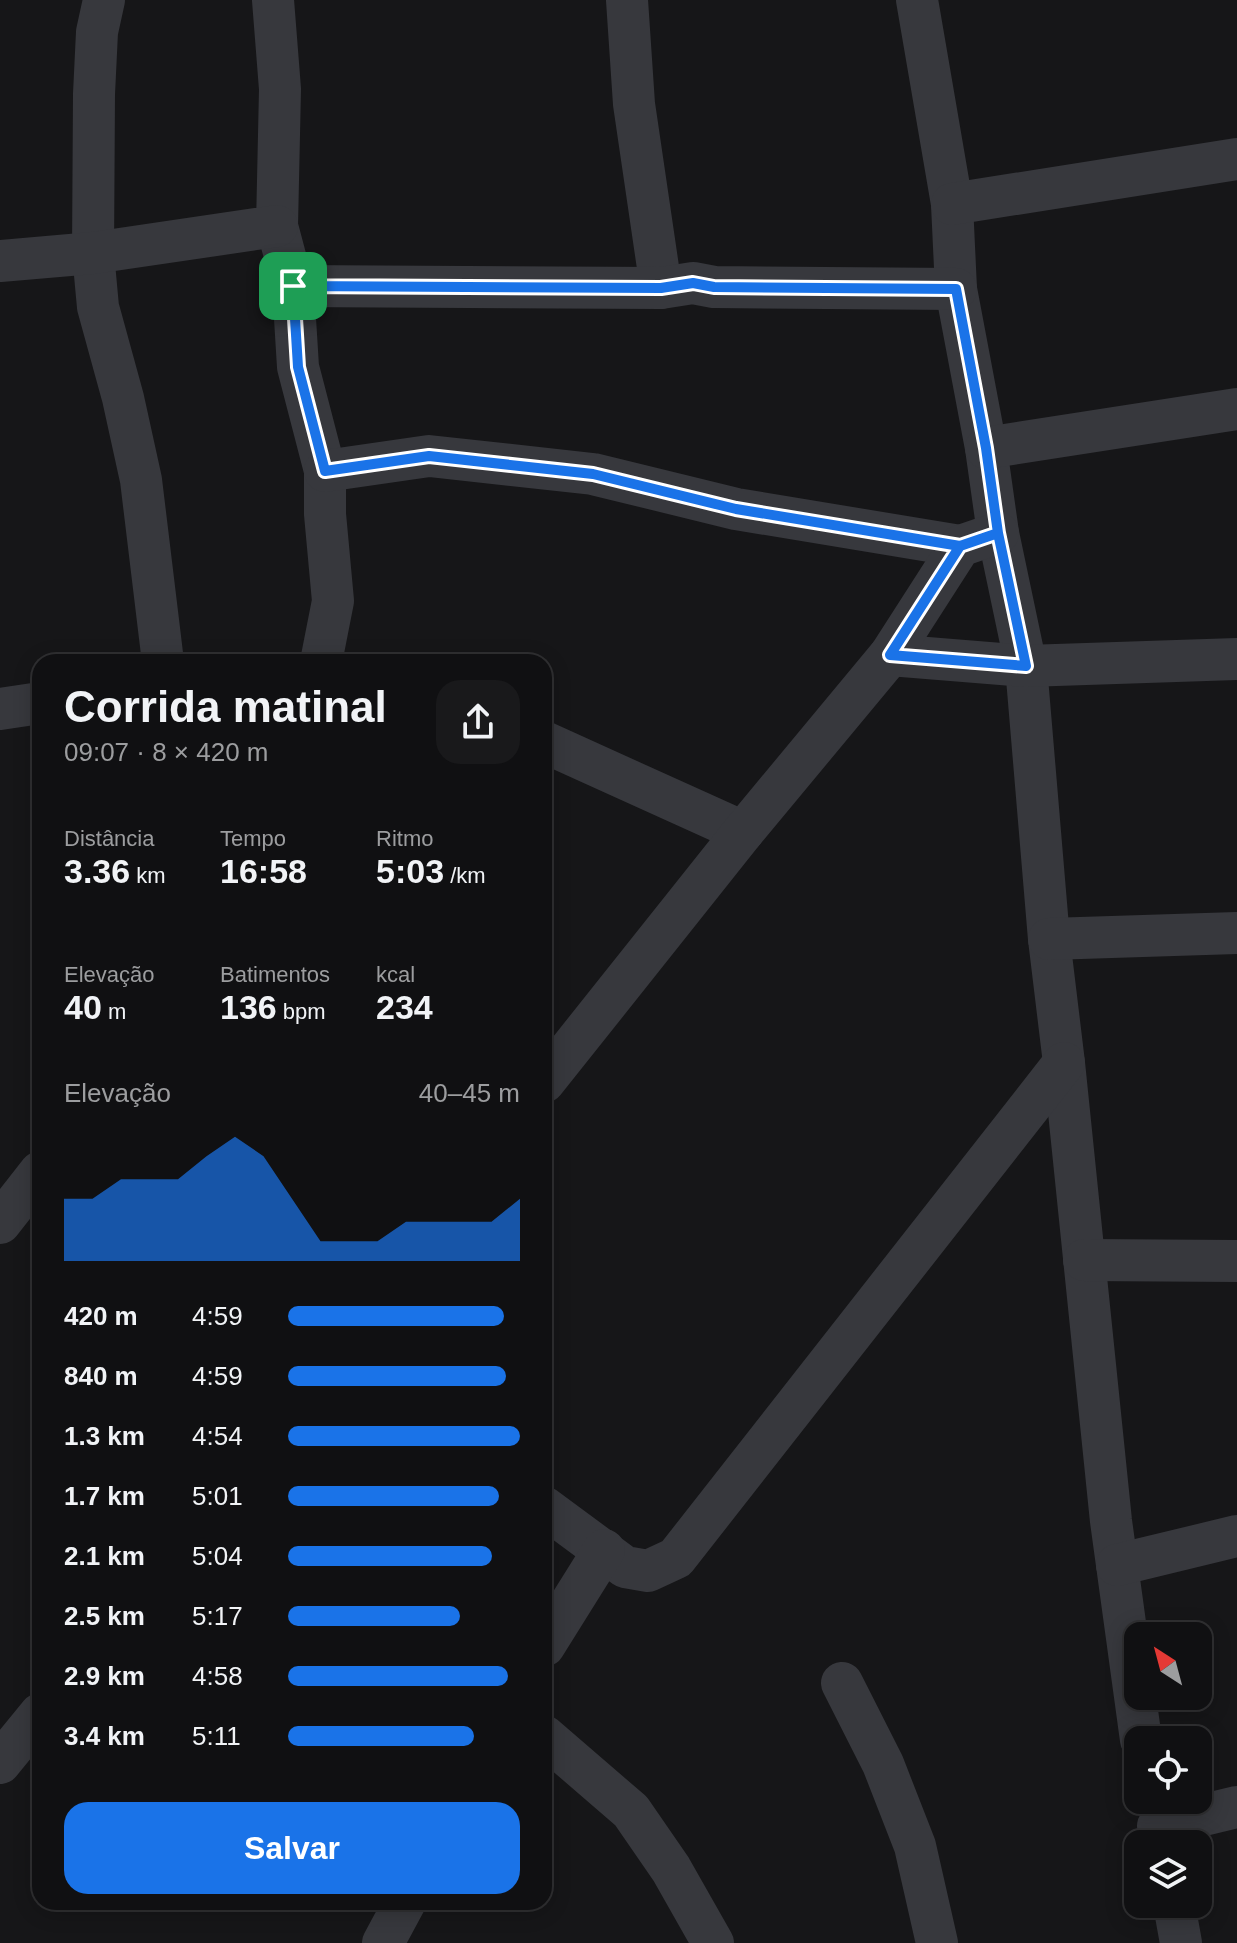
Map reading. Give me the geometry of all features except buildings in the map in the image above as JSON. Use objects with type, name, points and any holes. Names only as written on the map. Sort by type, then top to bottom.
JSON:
[{"type":"street","points":[[104,0],[97,32],[94,94],[93,253],[98,307],[141,480],[162,654]]},
{"type":"street","points":[[273,0],[280,89],[277,226],[293,286],[298,367],[325,471],[325,514],[333,601],[323,654]]},
{"type":"street","points":[[627,0],[634,104],[661,288]]},
{"type":"street","points":[[917,0],[952,204],[956,289],[986,448],[979,539],[1026,666],[1049,939],[1117,1565],[1139,1726]]},
{"type":"street","points":[[952,204],[1237,159]]},
{"type":"street","points":[[0,261],[93,253],[277,226]]},
{"type":"street","points":[[293,286],[661,288],[693,283],[714,287],[956,289]]},
{"type":"street","points":[[986,448],[1237,409]]},
{"type":"street","points":[[325,471],[429,456],[593,474],[736,509],[979,539]]},
{"type":"street","points":[[552,1072],[743,832],[890,655],[979,539]]},
{"type":"street","points":[[890,655],[1026,666],[1237,659]]},
{"type":"street","points":[[0,709],[32,704]]},
{"type":"street","points":[[552,746],[743,832]]},
{"type":"street","points":[[1049,939],[1237,933]]},
{"type":"street","points":[[552,1513],[625,1567],[635,1571],[648,1571],[676,1558],[1064,1063]]},
{"type":"street","points":[[0,1223],[32,1182]]},
{"type":"street","points":[[1084,1260],[1237,1261]]},
{"type":"street","points":[[1117,1565],[1237,1536]]},
{"type":"street","points":[[552,1633],[604,1550]]},
{"type":"street","points":[[842,1683],[883,1764],[915,1846],[937,1943]]},
{"type":"street","points":[[0,1763],[32,1724]]},
{"type":"street","points":[[552,1743],[631,1811],[671,1869],[713,1943]]},
{"type":"street","points":[[1158,1823],[1237,1807]]},
{"type":"street","points":[[383,1943],[401,1910]]},
{"type":"street","points":[[1177,1918],[1181,1943]]},
{"type":"route","points":[[293,286],[298,367],[325,471],[429,456],[593,474],[736,509],[960,546],[998,533],[1026,666],[890,655],[960,546],[998,533],[986,448],[956,289],[714,287],[693,283],[661,288],[293,286]]}]
